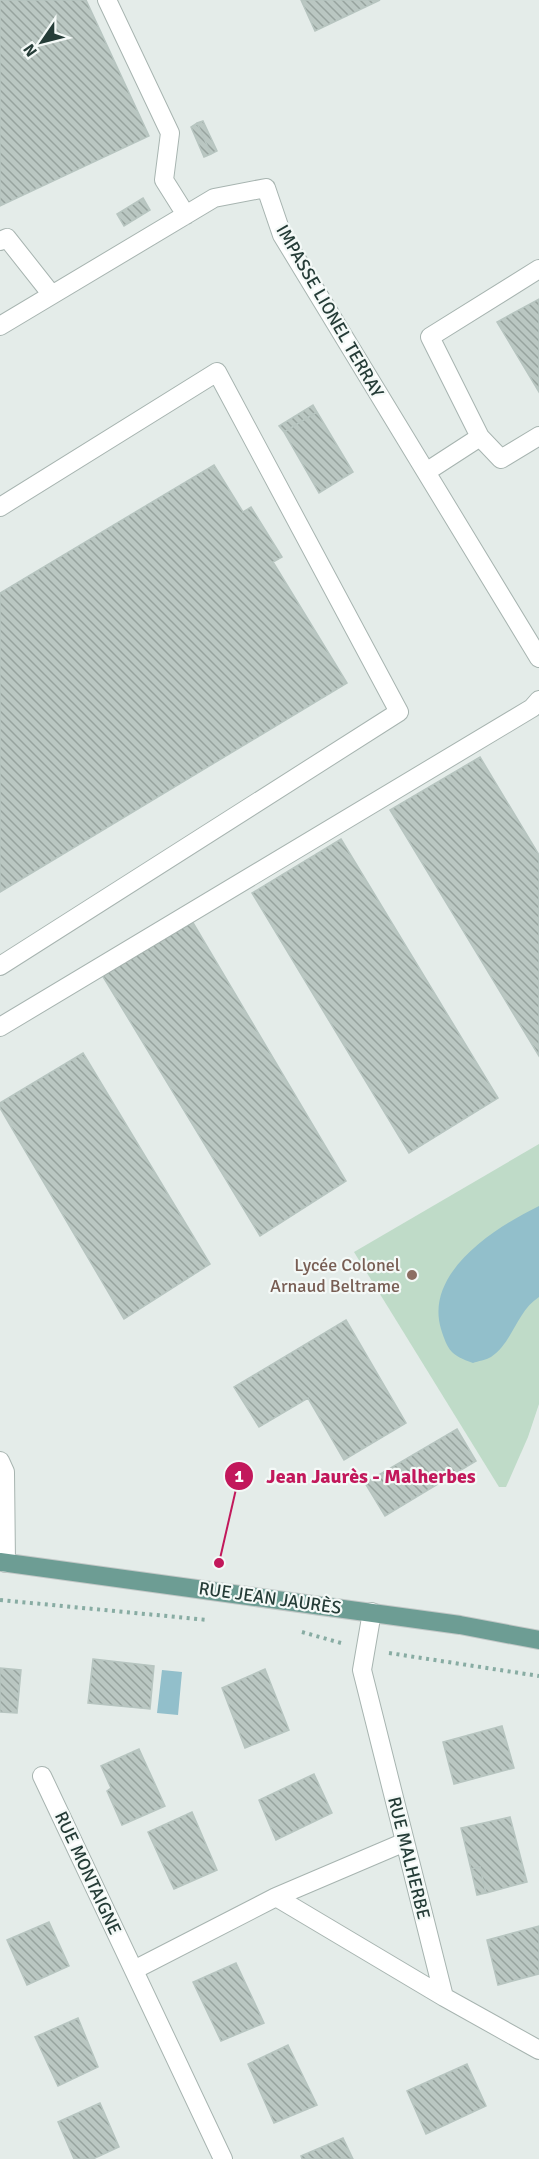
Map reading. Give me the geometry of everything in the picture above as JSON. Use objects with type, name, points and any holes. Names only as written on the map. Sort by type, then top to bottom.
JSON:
[{"type":"main road","name":"RUE JEAN JAURÈS","points":[[3,1563],[372,1612],[539,1640]]},
{"type":"street","points":[[107,0],[170,133],[164,180],[186,215]]},
{"type":"street","name":"IMPASSE LIONEL TERRAY","points":[[0,326],[214,198],[266,188],[282,235],[539,658]]},
{"type":"street","points":[[0,241],[7,238],[52,295]]},
{"type":"street","points":[[539,269],[430,337],[480,437],[501,459],[539,435]]},
{"type":"street","points":[[0,507],[217,372],[399,712],[0,966]]},
{"type":"street","points":[[426,472],[480,437]]},
{"type":"street","points":[[0,1028],[532,708],[539,700]]},
{"type":"street","points":[[0,1461],[5,1472],[3,1563]]},
{"type":"street","name":"RUE MALHERBE","points":[[372,1612],[362,1670],[444,1997]]},
{"type":"street","name":"RUE MONTAIGNE","points":[[42,1776],[222,2159]]},
{"type":"street","points":[[134,1970],[276,1896],[405,1842]]},
{"type":"street","points":[[276,1896],[444,1997],[539,2050]]},
{"type":"path","points":[[0,1600],[212,1620]]},
{"type":"path","points":[[292,1630],[366,1649],[539,1676]]},
{"type":"green space","points":[[539,1144],[539,1404],[528,1437],[506,1487],[499,1487],[354,1252]]},
{"type":"water","points":[[539,1206],[539,1297],[525,1310],[505,1343],[491,1357],[473,1363],[460,1357],[448,1347],[441,1329],[439,1308],[443,1289],[453,1271],[485,1239]]},
{"type":"water","points":[[162,1670],[182,1672],[178,1715],[157,1713]]},
{"type":"building","points":[[0,0],[86,0],[149,136],[0,206]]},
{"type":"building","points":[[301,0],[380,0],[315,31]]},
{"type":"building","points":[[203,121],[217,151],[211,154],[197,123]]},
{"type":"building","points":[[197,123],[211,154],[204,157],[191,127]]},
{"type":"building","points":[[143,198],[150,210],[124,226],[117,214]]},
{"type":"building","points":[[539,299],[539,392],[497,322]]},
{"type":"building","points":[[313,405],[317,412],[284,432],[279,426]]},
{"type":"building","points":[[317,412],[353,472],[319,493],[284,432]]},
{"type":"building","points":[[214,465],[243,512],[251,507],[282,557],[273,562],[347,683],[0,892],[0,593]]},
{"type":"building","points":[[480,757],[539,855],[539,1056],[390,810]]},
{"type":"building","points":[[341,839],[498,1098],[409,1153],[252,893]]},
{"type":"building","points":[[189,916],[346,1181],[260,1236],[102,975]]},
{"type":"building","points":[[83,1053],[210,1264],[124,1319],[0,1108],[0,1103]]},
{"type":"building","points":[[346,1320],[406,1423],[344,1460],[308,1398],[259,1427],[234,1387]]},
{"type":"building","points":[[457,1429],[476,1461],[385,1516],[365,1483]]},
{"type":"building","points":[[93,1659],[154,1666],[150,1709],[88,1703]]},
{"type":"building","points":[[0,1668],[21,1670],[17,1713],[0,1712]]},
{"type":"building","points":[[265,1669],[289,1730],[245,1748],[222,1688]]},
{"type":"building","points":[[502,1726],[514,1768],[454,1784],[443,1742]]},
{"type":"building","points":[[139,1749],[165,1806],[122,1825],[107,1791],[111,1788],[101,1766]]},
{"type":"building","points":[[314,1774],[332,1813],[276,1840],[259,1800]]},
{"type":"building","points":[[192,1812],[217,1870],[174,1889],[148,1832]]},
{"type":"building","points":[[510,1817],[527,1882],[486,1893],[480,1867],[471,1869],[461,1828]]},
{"type":"building","points":[[480,1867],[486,1893],[477,1895],[471,1869]]},
{"type":"building","points":[[49,1922],[69,1966],[27,1985],[7,1940]]},
{"type":"building","points":[[539,1926],[539,1974],[498,1985],[487,1940]]},
{"type":"building","points":[[236,1963],[264,2023],[221,2041],[193,1982]]},
{"type":"building","points":[[78,2018],[98,2067],[58,2086],[35,2037]]},
{"type":"building","points":[[288,2045],[317,2105],[274,2123],[248,2064]]},
{"type":"building","points":[[467,2064],[486,2106],[426,2134],[407,2091]]},
{"type":"building","points":[[100,2103],[119,2147],[93,2159],[74,2159],[58,2122]]},
{"type":"building","points":[[343,2138],[353,2159],[302,2159],[301,2156]]},
{"type":"place","name":"Lycée Colonel Arnaud Beltrame","points":[[412,1275]]},
{"type":"place","name":"Jean Jaurès - Malherbes","points":[[219,1563]]}]
